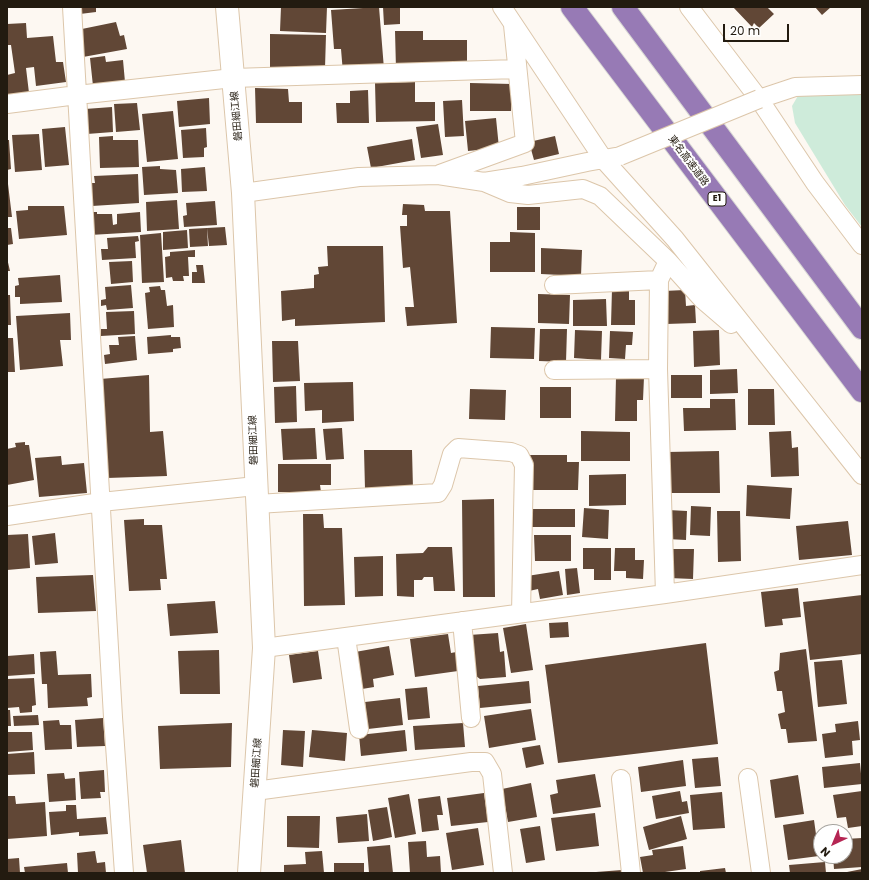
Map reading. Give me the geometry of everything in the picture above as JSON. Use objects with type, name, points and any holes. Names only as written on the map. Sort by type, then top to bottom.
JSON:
[{"type":"highway","name":"東名高速道路","points":[[572,7],[862,391]]},
{"type":"highway","points":[[623,7],[862,328]]},
{"type":"main road","name":"磐田細江線","points":[[227,7],[244,193],[264,648],[249,873]]},
{"type":"street","points":[[72,7],[113,717],[124,873]]},
{"type":"street","points":[[502,7],[612,158],[862,475]]},
{"type":"street","points":[[689,7],[759,100],[815,183],[862,246]]},
{"type":"street","points":[[438,175],[524,143],[513,23]]},
{"type":"street","points":[[7,104],[234,78],[517,69]]},
{"type":"street","points":[[484,182],[612,158],[795,87],[862,86]]},
{"type":"street","points":[[244,193],[359,177],[438,175],[484,182],[510,193],[528,195],[584,189],[600,196],[668,261],[703,300],[746,336],[756,342]]},
{"type":"street","points":[[665,594],[658,369],[659,280],[668,261]]},
{"type":"street","points":[[554,285],[659,280]]},
{"type":"street","points":[[554,370],[658,369]]},
{"type":"street","points":[[7,516],[101,502],[257,495],[438,493],[443,485],[452,454],[458,448],[511,452],[519,454],[524,466],[521,613]]},
{"type":"street","points":[[264,648],[665,594],[862,565]]},
{"type":"street","points":[[462,621],[471,718]]},
{"type":"street","points":[[346,637],[359,729]]},
{"type":"street","points":[[255,791],[471,762],[485,762],[492,774],[503,873]]},
{"type":"street","points":[[748,778],[761,873]]},
{"type":"street","points":[[621,779],[631,873]]},
{"type":"green space","points":[[862,85],[862,227],[845,205],[795,123],[792,106],[799,94]]},
{"type":"building","points":[[80,7],[96,7],[96,12],[80,14]]},
{"type":"building","points":[[281,7],[327,7],[326,33],[280,31]]},
{"type":"building","points":[[379,7],[384,69],[343,73],[341,49],[334,49],[331,10]]},
{"type":"building","points":[[383,7],[400,7],[400,24],[384,25]]},
{"type":"building","points":[[733,7],[767,7],[774,14],[759,28],[754,23],[752,27]]},
{"type":"building","points":[[815,7],[831,7],[822,15]]},
{"type":"building","points":[[116,22],[120,36],[124,35],[127,49],[83,57],[77,30]]},
{"type":"building","points":[[26,23],[27,38],[53,36],[56,62],[63,62],[66,82],[36,86],[34,67],[26,68],[29,93],[7,95],[7,75],[15,73],[11,45],[7,45],[7,24]]},
{"type":"building","points":[[395,31],[423,31],[423,40],[467,40],[467,69],[396,69]]},
{"type":"building","points":[[270,34],[326,35],[325,68],[270,67]]},
{"type":"building","points":[[105,56],[106,62],[123,60],[125,82],[93,86],[90,58]]},
{"type":"building","points":[[415,82],[415,102],[435,102],[435,121],[376,122],[375,83]]},
{"type":"building","points":[[470,83],[512,84],[511,111],[470,111]]},
{"type":"building","points":[[255,88],[288,89],[289,102],[302,102],[302,123],[256,123]]},
{"type":"building","points":[[368,90],[369,123],[337,123],[336,103],[350,103],[350,91]]},
{"type":"building","points":[[209,98],[210,124],[179,127],[177,101]]},
{"type":"building","points":[[462,100],[464,136],[445,137],[443,101]]},
{"type":"building","points":[[137,103],[140,130],[116,132],[114,104]]},
{"type":"building","points":[[112,107],[113,132],[87,134],[85,109]]},
{"type":"building","points":[[173,111],[178,159],[147,162],[142,114]]},
{"type":"building","points":[[496,118],[499,148],[468,151],[465,121]]},
{"type":"building","points":[[438,124],[443,155],[421,158],[416,127]]},
{"type":"building","points":[[65,127],[69,165],[45,167],[42,129]]},
{"type":"building","points":[[206,128],[207,147],[204,148],[204,157],[183,158],[181,130]]},
{"type":"building","points":[[39,134],[42,170],[15,172],[12,135]]},
{"type":"building","points":[[113,136],[113,140],[138,140],[139,167],[100,168],[99,137]]},
{"type":"building","points":[[555,136],[559,154],[534,160],[529,142]]},
{"type":"building","points":[[412,139],[415,160],[371,168],[367,147]]},
{"type":"building","points":[[7,140],[9,140],[11,169],[7,170]]},
{"type":"building","points":[[160,166],[160,169],[176,170],[178,193],[144,195],[142,167]]},
{"type":"building","points":[[205,167],[207,191],[182,192],[181,169]]},
{"type":"building","points":[[138,174],[139,203],[92,206],[91,183],[95,183],[94,176]]},
{"type":"building","points":[[8,184],[12,217],[7,217]]},
{"type":"building","points":[[177,200],[179,229],[147,231],[146,202]]},
{"type":"building","points":[[215,201],[217,225],[184,227],[183,216],[187,215],[186,203]]},
{"type":"building","points":[[403,204],[424,205],[425,211],[450,211],[457,323],[407,326],[405,307],[414,307],[410,267],[403,268],[400,226],[407,226],[407,215],[402,215]]},
{"type":"building","points":[[28,206],[64,206],[67,235],[19,239],[16,211],[28,210]]},
{"type":"building","points":[[517,207],[540,207],[540,230],[517,230]]},
{"type":"building","points":[[89,212],[97,212],[97,214],[112,214],[113,225],[117,224],[117,214],[140,212],[141,232],[90,235]]},
{"type":"building","points":[[225,227],[227,245],[209,246],[207,228]]},
{"type":"building","points":[[7,228],[11,228],[13,244],[7,245]]},
{"type":"building","points":[[207,228],[208,246],[190,247],[189,229]]},
{"type":"building","points":[[187,230],[188,248],[163,250],[163,232]]},
{"type":"building","points":[[510,232],[535,233],[535,272],[490,272],[490,242],[510,242]]},
{"type":"building","points":[[161,233],[164,282],[142,283],[140,235]]},
{"type":"building","points":[[138,236],[139,241],[135,242],[136,258],[102,260],[101,249],[108,249],[107,238]]},
{"type":"building","points":[[327,246],[383,246],[385,322],[295,326],[295,319],[282,321],[281,291],[314,288],[314,275],[319,274],[318,267],[328,266]]},
{"type":"building","points":[[541,248],[582,250],[581,276],[541,274]]},
{"type":"building","points":[[195,250],[195,257],[188,257],[189,276],[183,276],[184,281],[173,281],[172,277],[166,278],[165,257],[170,256],[170,252]]},
{"type":"building","points":[[7,258],[10,271],[7,271]]},
{"type":"building","points":[[132,261],[133,282],[111,284],[109,262]]},
{"type":"building","points":[[196,265],[203,265],[205,283],[192,283],[192,272],[197,272]]},
{"type":"building","points":[[60,275],[62,302],[20,304],[20,297],[15,297],[15,286],[19,285],[18,278]]},
{"type":"building","points":[[131,285],[133,308],[107,310],[106,305],[101,306],[101,300],[106,299],[105,287]]},
{"type":"building","points":[[160,286],[161,290],[165,290],[167,306],[173,305],[174,327],[148,329],[145,293],[150,292],[149,287]]},
{"type":"building","points":[[629,288],[629,300],[635,300],[635,325],[611,325],[612,289]]},
{"type":"building","points":[[685,290],[686,306],[695,305],[696,323],[666,324],[664,291]]},
{"type":"building","points":[[538,294],[570,295],[569,324],[538,323]]},
{"type":"building","points":[[7,295],[10,295],[11,325],[7,325]]},
{"type":"building","points":[[606,299],[607,326],[573,326],[573,300]]},
{"type":"building","points":[[134,311],[135,334],[101,336],[101,329],[107,329],[106,312]]},
{"type":"building","points":[[70,313],[71,340],[60,340],[63,366],[20,370],[16,316]]},
{"type":"building","points":[[491,327],[535,328],[534,359],[490,358]]},
{"type":"building","points":[[540,329],[567,329],[566,362],[539,361]]},
{"type":"building","points":[[575,330],[602,331],[601,360],[574,358]]},
{"type":"building","points":[[719,330],[720,365],[694,367],[693,331]]},
{"type":"building","points":[[610,331],[633,332],[632,345],[626,345],[625,359],[609,358]]},
{"type":"building","points":[[171,335],[171,337],[180,337],[181,348],[173,349],[173,352],[148,354],[147,337]]},
{"type":"building","points":[[135,336],[137,360],[105,364],[104,355],[110,354],[109,345],[119,345],[118,337]]},
{"type":"building","points":[[7,338],[13,338],[15,372],[7,372]]},
{"type":"building","points":[[272,341],[298,341],[300,381],[273,382]]},
{"type":"building","points":[[737,369],[738,393],[710,394],[710,370]]},
{"type":"building","points":[[149,375],[150,432],[163,431],[167,476],[107,478],[100,379]]},
{"type":"building","points":[[671,375],[702,375],[702,398],[671,398]]},
{"type":"building","points":[[616,377],[644,377],[643,400],[637,400],[637,421],[615,421]]},
{"type":"building","points":[[353,382],[354,421],[322,423],[322,410],[305,411],[304,383]]},
{"type":"building","points":[[296,386],[297,422],[275,423],[274,387]]},
{"type":"building","points":[[540,387],[571,387],[571,418],[540,418]]},
{"type":"building","points":[[470,389],[506,390],[505,420],[469,419]]},
{"type":"building","points":[[748,389],[774,389],[775,425],[748,425]]},
{"type":"building","points":[[710,399],[735,399],[736,430],[684,431],[683,408],[710,408]]},
{"type":"building","points":[[315,428],[317,459],[283,460],[281,429]]},
{"type":"building","points":[[342,428],[344,459],[326,460],[323,429]]},
{"type":"building","points":[[581,431],[630,432],[630,461],[581,461]]},
{"type":"building","points":[[791,431],[792,448],[798,447],[799,476],[771,477],[769,432]]},
{"type":"building","points":[[25,442],[25,445],[29,445],[34,480],[7,485],[7,449],[16,447],[15,443]]},
{"type":"building","points":[[364,450],[412,450],[413,489],[365,489]]},
{"type":"building","points":[[719,451],[720,493],[667,493],[667,452]]},
{"type":"building","points":[[530,455],[567,455],[567,462],[579,462],[578,490],[530,490]]},
{"type":"building","points":[[61,456],[62,465],[84,463],[87,493],[39,497],[35,458]]},
{"type":"building","points":[[278,464],[331,464],[331,485],[320,485],[321,492],[278,492]]},
{"type":"building","points":[[626,474],[626,505],[589,506],[589,475]]},
{"type":"building","points":[[747,485],[792,488],[790,519],[746,516]]},
{"type":"building","points":[[494,499],[495,597],[463,597],[462,500]]},
{"type":"building","points":[[691,506],[711,507],[710,536],[690,535]]},
{"type":"building","points":[[584,508],[609,510],[608,539],[582,537]]},
{"type":"building","points":[[531,509],[575,509],[575,527],[531,527]]},
{"type":"building","points":[[668,510],[687,511],[686,540],[667,539]]},
{"type":"building","points":[[717,511],[740,511],[741,561],[718,562]]},
{"type":"building","points":[[303,514],[323,514],[324,528],[342,528],[345,605],[304,606]]},
{"type":"building","points":[[144,519],[144,525],[162,525],[167,579],[160,579],[161,590],[129,591],[124,520]]},
{"type":"building","points":[[848,521],[852,555],[799,560],[796,526]]},
{"type":"building","points":[[55,533],[58,563],[35,565],[32,536]]},
{"type":"building","points":[[28,534],[30,568],[7,570],[7,535]]},
{"type":"building","points":[[534,535],[571,535],[571,561],[535,561]]},
{"type":"building","points":[[428,547],[452,547],[455,591],[434,591],[433,577],[424,577],[422,580],[414,580],[414,597],[397,596],[396,554],[423,553]]},
{"type":"building","points":[[583,548],[611,548],[611,580],[594,580],[594,569],[583,569]]},
{"type":"building","points":[[615,548],[635,548],[635,560],[644,560],[643,579],[626,578],[626,571],[614,571]]},
{"type":"building","points":[[669,549],[694,549],[693,579],[669,578]]},
{"type":"building","points":[[383,556],[383,596],[355,597],[354,557]]},
{"type":"building","points":[[577,568],[580,593],[567,595],[565,569]]},
{"type":"building","points":[[559,571],[563,595],[540,599],[538,589],[529,591],[527,576]]},
{"type":"building","points":[[93,575],[96,611],[38,613],[36,577]]},
{"type":"building","points":[[798,588],[801,617],[782,619],[783,625],[765,627],[761,592]]},
{"type":"building","points":[[862,595],[862,654],[810,660],[803,602]]},
{"type":"building","points":[[215,601],[218,633],[170,636],[167,604]]},
{"type":"building","points":[[568,622],[569,637],[550,638],[549,623]]},
{"type":"building","points":[[526,624],[533,670],[511,673],[503,628]]},
{"type":"building","points":[[498,633],[500,652],[504,651],[506,677],[480,679],[472,673],[469,635]]},
{"type":"building","points":[[448,634],[451,653],[456,652],[458,671],[415,677],[410,639]]},
{"type":"building","points":[[706,643],[718,744],[558,763],[545,665]]},
{"type":"building","points":[[389,646],[394,675],[373,679],[374,687],[362,689],[355,652]]},
{"type":"building","points":[[806,649],[817,741],[788,743],[786,729],[781,729],[778,714],[785,712],[782,691],[777,691],[774,672],[779,670],[780,653]]},
{"type":"building","points":[[219,650],[220,694],[180,694],[178,651]]},
{"type":"building","points":[[56,651],[58,675],[91,674],[92,697],[87,698],[88,706],[48,708],[47,684],[42,684],[40,652]]},
{"type":"building","points":[[318,651],[322,679],[293,683],[289,655]]},
{"type":"building","points":[[34,654],[35,674],[7,676],[7,656]]},
{"type":"building","points":[[842,660],[847,704],[818,707],[814,662]]},
{"type":"building","points":[[34,678],[36,705],[32,706],[32,712],[20,713],[19,707],[7,708],[7,679]]},
{"type":"building","points":[[529,681],[531,703],[480,708],[478,686]]},
{"type":"building","points":[[427,687],[430,718],[408,720],[405,689]]},
{"type":"building","points":[[400,698],[403,725],[368,729],[365,702]]},
{"type":"building","points":[[531,709],[536,740],[489,748],[484,716]]},
{"type":"building","points":[[7,710],[10,710],[11,726],[7,726]]},
{"type":"building","points":[[38,715],[39,725],[14,726],[13,716]]},
{"type":"building","points":[[103,718],[105,746],[77,747],[75,720]]},
{"type":"building","points":[[59,720],[60,725],[71,725],[72,749],[45,750],[43,721]]},
{"type":"building","points":[[858,721],[860,740],[852,741],[853,755],[825,758],[822,734],[836,732],[835,724]]},
{"type":"building","points":[[232,723],[231,767],[160,769],[158,726]]},
{"type":"building","points":[[463,723],[465,747],[415,750],[413,726]]},
{"type":"building","points":[[283,730],[305,731],[303,767],[281,765]]},
{"type":"building","points":[[312,730],[347,733],[345,761],[309,757]]},
{"type":"building","points":[[405,730],[407,751],[361,756],[359,735]]},
{"type":"building","points":[[7,732],[32,732],[33,750],[7,752]]},
{"type":"building","points":[[540,745],[544,764],[526,768],[522,748]]},
{"type":"building","points":[[34,752],[35,774],[7,775],[7,754]]},
{"type":"building","points":[[718,757],[721,786],[695,788],[692,759]]},
{"type":"building","points":[[683,760],[686,786],[641,792],[638,767]]},
{"type":"building","points":[[860,763],[862,784],[824,788],[822,767]]},
{"type":"building","points":[[104,770],[105,792],[100,792],[101,798],[81,799],[79,772]]},
{"type":"building","points":[[64,773],[65,779],[75,778],[76,800],[49,802],[47,774]]},
{"type":"building","points":[[595,774],[601,807],[553,814],[550,795],[558,793],[556,780]]},
{"type":"building","points":[[798,775],[804,814],[775,818],[770,780]]},
{"type":"building","points":[[531,783],[537,817],[508,822],[502,789]]},
{"type":"building","points":[[680,791],[682,802],[687,801],[689,813],[656,819],[652,796]]},
{"type":"building","points":[[862,791],[862,826],[853,827],[853,824],[847,824],[846,817],[837,818],[833,795]]},
{"type":"building","points":[[722,792],[725,828],[693,830],[690,795]]},
{"type":"building","points":[[484,793],[488,822],[451,826],[447,798]]},
{"type":"building","points":[[409,794],[416,834],[395,838],[388,798]]},
{"type":"building","points":[[7,796],[15,796],[16,804],[45,802],[47,836],[7,839]]},
{"type":"building","points":[[440,796],[443,815],[437,815],[439,830],[422,832],[418,799]]},
{"type":"building","points":[[66,805],[76,805],[77,819],[106,817],[108,834],[79,836],[79,832],[51,835],[49,812],[66,811]]},
{"type":"building","points":[[387,807],[392,837],[373,841],[368,810]]},
{"type":"building","points":[[595,813],[599,846],[556,851],[551,818]]},
{"type":"building","points":[[367,814],[369,841],[338,843],[336,817]]},
{"type":"building","points":[[287,816],[320,816],[319,848],[287,847]]},
{"type":"building","points":[[681,816],[687,839],[649,850],[643,827]]},
{"type":"building","points":[[814,820],[813,857],[788,860],[783,825]]},
{"type":"building","points":[[540,826],[545,860],[526,863],[520,829]]},
{"type":"building","points":[[478,828],[484,865],[452,870],[446,833]]},
{"type":"building","points":[[862,838],[862,867],[834,869],[834,864],[853,864],[853,839]]},
{"type":"building","points":[[181,840],[185,873],[147,873],[143,845]]},
{"type":"building","points":[[426,841],[427,857],[440,856],[441,873],[410,873],[408,842]]},
{"type":"building","points":[[390,845],[393,873],[369,873],[367,847]]},
{"type":"building","points":[[683,846],[686,869],[658,873],[643,873],[640,857],[653,855],[652,850]]},
{"type":"building","points":[[95,851],[97,863],[105,862],[106,873],[78,873],[77,853]]},
{"type":"building","points":[[322,851],[324,873],[284,873],[284,865],[306,864],[305,852]]},
{"type":"building","points":[[19,858],[20,873],[7,873],[7,859]]},
{"type":"building","points":[[67,863],[68,873],[25,873],[24,867]]},
{"type":"building","points":[[334,863],[364,863],[364,873],[334,873]]},
{"type":"building","points":[[813,863],[825,864],[826,873],[790,873],[789,865]]},
{"type":"building","points":[[725,868],[726,873],[700,873],[700,871]]},
{"type":"building","points":[[862,869],[862,873],[847,873],[847,872]]},
{"type":"building","points":[[622,870],[623,873],[596,873],[596,872]]}]
